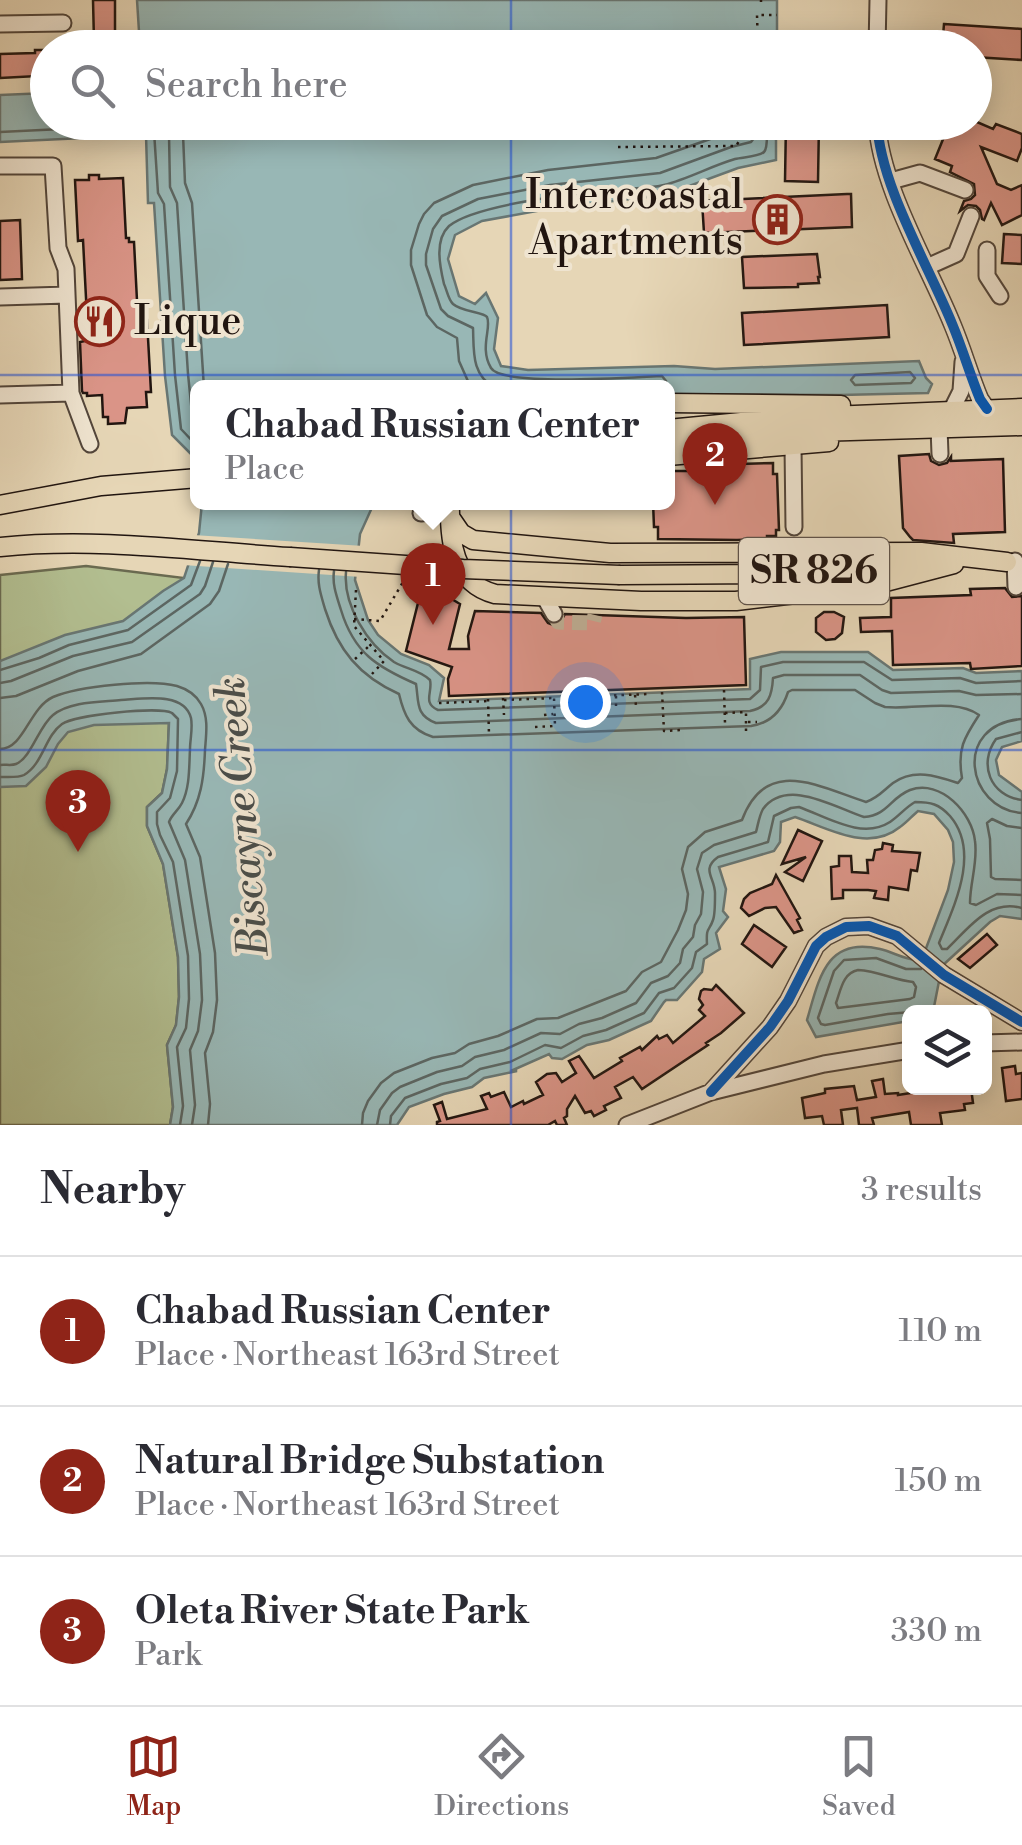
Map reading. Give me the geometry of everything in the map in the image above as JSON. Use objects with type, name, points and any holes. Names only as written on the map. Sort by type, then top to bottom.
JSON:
[{"type":"main road","points":[[675,403],[828,404],[951,411]]},
{"type":"main road","points":[[675,428],[782,418],[1022,408]]},
{"type":"main road","points":[[675,440],[1022,426]]},
{"type":"main road","points":[[675,455],[869,439],[913,428]]},
{"type":"main road","points":[[0,505],[101,486],[190,479]]},
{"type":"main road","points":[[450,510],[460,533],[473,540],[610,553],[921,552],[1015,561]]},
{"type":"main road","points":[[450,510],[455,556],[470,582],[491,594],[550,606],[782,598],[874,586],[954,564]]},
{"type":"main road","name":"SR 826","points":[[0,547],[97,544],[463,569],[620,575],[764,574],[1015,561]]},
{"type":"street","points":[[877,30],[878,0]]},
{"type":"street","points":[[0,24],[63,22]]},
{"type":"street","points":[[881,140],[890,181],[979,398],[987,409]]},
{"type":"street","points":[[0,166],[52,166],[58,248],[66,268],[71,393],[90,444]]},
{"type":"street","points":[[890,181],[920,174],[965,190]]},
{"type":"street","points":[[927,267],[956,254],[970,216]]},
{"type":"street","points":[[987,250],[986,276],[1000,296]]},
{"type":"street","points":[[0,297],[67,295]]},
{"type":"street","points":[[951,411],[961,392],[963,354]]},
{"type":"street","points":[[0,395],[71,393]]},
{"type":"street","points":[[939,428],[940,454]]},
{"type":"street","points":[[793,446],[794,526]]},
{"type":"street","points":[[420,513],[450,510]]},
{"type":"street","points":[[1015,561],[1016,587]]},
{"type":"street","points":[[711,1092],[770,1027],[816,946],[826,936],[846,927],[869,926],[897,936],[944,975],[1022,1022]]},
{"type":"street","points":[[992,1043],[1022,1042]]},
{"type":"street","points":[[627,1125],[711,1092],[824,1064],[902,1051]]},
{"type":"path","points":[[758,30],[758,16],[777,16]]},
{"type":"path","points":[[618,146],[736,146],[740,140]]},
{"type":"path","points":[[354,619],[380,621],[402,582],[460,586]]},
{"type":"path","points":[[356,590],[354,626],[384,661],[372,674]]},
{"type":"path","points":[[356,659],[370,645]]},
{"type":"path","points":[[724,690],[725,723]]},
{"type":"path","points":[[662,692],[664,731],[681,730]]},
{"type":"path","points":[[636,694],[636,706]]},
{"type":"path","points":[[569,698],[650,694]]},
{"type":"path","points":[[616,695],[616,706]]},
{"type":"path","points":[[580,696],[580,708]]},
{"type":"path","points":[[599,696],[600,707]]},
{"type":"path","points":[[504,715],[504,699],[554,697],[555,726],[534,727]]},
{"type":"path","points":[[439,703],[488,700],[489,736]]},
{"type":"path","points":[[663,708],[670,707]]},
{"type":"path","points":[[725,713],[746,712],[746,731]]},
{"type":"path","points":[[544,715],[555,714]]},
{"type":"path","points":[[746,722],[757,722]]},
{"type":"green space","points":[[86,566],[184,578],[167,769],[162,793],[147,807],[147,826],[163,864],[178,957],[176,1025],[167,1045],[173,1107],[170,1125],[0,1125],[0,575]]},
{"type":"water","points":[[137,0],[777,0],[777,30],[139,30]]},
{"type":"water","points":[[30,94],[30,140],[42,140],[0,142],[0,95]]},
{"type":"water","points":[[146,140],[776,140],[776,160],[738,168],[665,195],[482,221],[455,235],[448,259],[459,296],[475,304],[486,293],[498,318],[494,349],[501,366],[528,370],[674,366],[715,369],[919,361],[932,384],[928,393],[840,395],[675,394],[675,380],[190,380],[190,453],[172,435],[154,203],[148,203]]},
{"type":"water","name":"Biscayne Creek","points":[[201,510],[371,510],[360,534],[355,580],[368,620],[378,635],[401,654],[429,665],[444,678],[439,701],[750,689],[750,659],[781,652],[868,652],[893,670],[1022,671],[1022,741],[1002,747],[996,760],[999,775],[1022,792],[1022,919],[1000,916],[942,966],[934,1005],[902,1005],[902,1022],[816,1037],[807,1020],[821,976],[836,955],[862,947],[917,960],[925,951],[948,890],[954,862],[953,842],[934,814],[918,811],[900,827],[875,838],[848,836],[795,817],[781,822],[780,842],[774,851],[719,867],[726,889],[723,911],[728,917],[716,933],[720,949],[704,959],[702,972],[677,1000],[666,1000],[651,1021],[609,1040],[587,1045],[562,1059],[549,1054],[513,1070],[517,1071],[484,1078],[472,1087],[409,1107],[397,1125],[170,1125],[173,1107],[167,1045],[176,1025],[178,957],[163,864],[147,826],[147,807],[162,793],[169,723],[94,725],[68,732],[46,767],[26,786],[0,787],[0,661],[65,635],[123,621],[184,578],[199,533]]},
{"type":"pier","points":[[193,535],[364,546],[361,577],[183,565]]},
{"type":"building","points":[[93,0],[115,0],[115,30],[94,30]]},
{"type":"building","points":[[944,24],[1022,29],[1022,60],[992,58],[992,30],[944,30]]},
{"type":"building","points":[[30,53],[30,76],[0,78],[0,54]]},
{"type":"building","points":[[996,124],[1022,134],[1017,161],[981,147],[997,184],[1011,190],[1022,185],[1022,215],[1002,225],[991,203],[984,220],[976,206],[968,205],[960,211],[964,201],[975,195],[974,184],[950,172],[952,166],[935,159],[943,140],[992,140]]},
{"type":"building","name":"Intercoastal Apartments","points":[[786,140],[819,140],[818,182],[785,181]]},
{"type":"building","points":[[89,175],[99,175],[99,179],[123,178],[126,238],[134,242],[138,320],[147,320],[151,392],[146,392],[147,407],[127,408],[125,423],[108,424],[108,417],[103,417],[102,395],[87,396],[82,391],[80,342],[85,341],[87,317],[75,180],[89,180]]},
{"type":"building","name":"Intercoastal Apartments","points":[[851,194],[852,227],[704,233],[702,201]]},
{"type":"building","points":[[20,220],[22,279],[0,280],[0,221]]},
{"type":"building","points":[[1004,234],[1022,235],[1022,264],[1002,263]]},
{"type":"building","points":[[817,254],[819,283],[744,288],[742,257]]},
{"type":"building","name":"Intercoastal Apartments","points":[[887,305],[889,337],[744,345],[742,313]]},
{"type":"building","points":[[929,454],[931,461],[939,465],[951,457],[951,461],[1003,459],[1005,532],[953,534],[954,543],[910,537],[903,528],[899,456]]},
{"type":"building","points":[[773,463],[773,474],[777,474],[776,536],[737,540],[658,539],[653,510],[675,510],[675,471],[705,465]]},
{"type":"building","points":[[431,587],[430,593],[445,595],[460,604],[449,649],[469,649],[468,636],[475,611],[541,613],[553,625],[560,623],[565,614],[744,617],[746,685],[449,696],[452,667],[406,651],[420,595]]},
{"type":"building","points":[[1005,588],[1012,597],[1022,596],[1022,666],[971,669],[970,663],[893,665],[892,631],[861,632],[860,618],[891,617],[891,598],[971,595],[970,589]]},
{"type":"building","points":[[824,612],[844,617],[842,633],[835,639],[826,640],[816,632],[816,618]]},
{"type":"building","points":[[798,830],[822,841],[803,881],[785,872],[806,857],[782,864]]},
{"type":"building","points":[[883,843],[893,845],[892,851],[920,853],[917,871],[911,870],[908,890],[889,887],[888,900],[874,898],[876,891],[843,890],[843,898],[832,899],[831,867],[839,866],[839,856],[851,856],[852,872],[868,873],[867,860],[873,860],[875,850],[882,849]]},
{"type":"building","points":[[776,875],[800,918],[797,920],[802,930],[794,933],[776,907],[749,916],[741,908],[750,893],[772,884]]},
{"type":"building","points":[[754,925],[786,947],[772,967],[742,944]]},
{"type":"building","points":[[987,934],[997,945],[970,968],[958,959]]},
{"type":"building","points":[[716,985],[744,1013],[708,1045],[642,1089],[633,1077],[615,1087],[621,1098],[604,1106],[606,1110],[594,1116],[591,1111],[585,1113],[575,1096],[564,1118],[567,1125],[557,1125],[555,1121],[548,1125],[437,1125],[440,1121],[434,1105],[442,1102],[447,1119],[487,1109],[481,1096],[489,1093],[491,1097],[504,1092],[511,1107],[523,1101],[524,1104],[543,1095],[536,1082],[547,1074],[556,1073],[562,1082],[576,1073],[569,1061],[579,1056],[594,1078],[622,1061],[620,1058],[640,1047],[642,1050],[657,1036],[659,1039],[667,1035],[673,1043],[705,1016],[699,1010],[703,1005],[699,999],[701,991],[712,990]]},
{"type":"building","points":[[1015,1066],[1016,1074],[1022,1073],[1022,1099],[1006,1101],[1002,1068]]},
{"type":"building","points":[[883,1079],[885,1094],[972,1095],[973,1103],[964,1104],[965,1110],[940,1113],[942,1125],[911,1125],[909,1112],[872,1118],[874,1125],[859,1125],[857,1108],[841,1110],[843,1125],[824,1125],[822,1116],[805,1118],[802,1098],[825,1093],[825,1089],[854,1086],[857,1100],[876,1097],[872,1081]]},
{"type":"tunnel","points":[[554,614],[558,622],[593,623],[595,615]]},
{"type":"cycle path","points":[[879,140],[896,199],[987,409]]},
{"type":"cycle path","points":[[711,1092],[770,1027],[816,946],[846,927],[869,926],[897,936],[944,975],[1022,1022]]},
{"type":"place","name":"Intercoastal Apartments","points":[[778,219]]},
{"type":"place","name":"Lique","points":[[99,322]]},
{"type":"place","name":"Natural Bridge Substation","points":[[715,505]]},
{"type":"place","name":"Chabad Russian Center","points":[[433,625]]},
{"type":"place","name":"Oleta River State Park","points":[[78,852]]}]
